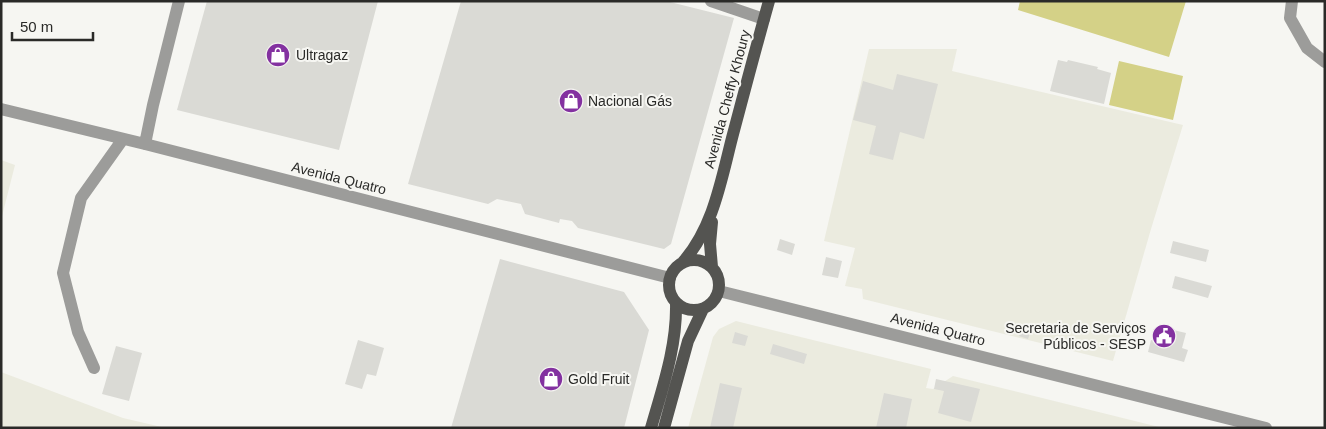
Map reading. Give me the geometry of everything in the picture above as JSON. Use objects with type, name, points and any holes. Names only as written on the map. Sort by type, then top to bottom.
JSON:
[{"type":"main road","name":"Avenida Cheffy Khoury","points":[[714,204],[769,1]]},
{"type":"main road","points":[[683,262],[697,260],[706,262],[717,274],[719,290],[716,298],[703,309],[688,310],[676,303],[671,296],[669,287],[673,271],[683,262],[702,236],[714,204]]},
{"type":"main road","points":[[712,267],[710,244],[714,204]]},
{"type":"main road","points":[[651,428],[674,342],[676,303]]},
{"type":"main road","points":[[664,428],[688,341],[703,309]]},
{"type":"street","points":[[145,144],[179,1]]},
{"type":"street","points":[[711,1],[764,19]]},
{"type":"street","points":[[1292,1],[1290,18],[1307,48],[1325,62]]},
{"type":"street","name":"Avenida Quatro","points":[[1,109],[670,278]]},
{"type":"street","points":[[94,368],[78,332],[63,273],[81,198],[123,139]]},
{"type":"street","name":"Avenida Quatro","points":[[719,290],[1266,428]]},
{"type":"shaded area","points":[[1020,1],[1186,1],[1169,57],[1018,10]]},
{"type":"shaded area","points":[[869,49],[957,49],[952,71],[1183,125],[1113,361],[863,299],[862,289],[845,286],[855,248],[824,241]]},
{"type":"shaded area","points":[[1119,61],[1183,76],[1173,120],[1109,105]]},
{"type":"shaded area","points":[[1,160],[15,165],[1,220]]},
{"type":"shaded area","points":[[736,321],[931,369],[926,388],[933,389],[953,376],[1163,428],[688,428],[713,337],[719,329]]},
{"type":"shaded area","points":[[1,372],[123,418],[166,428],[1,428]]},
{"type":"building","name":"Ultragaz","points":[[207,1],[378,1],[339,150],[177,110]]},
{"type":"building","name":"Nacional Gás","points":[[461,1],[666,1],[734,18],[671,244],[664,249],[578,228],[572,221],[560,219],[559,223],[525,214],[521,204],[497,199],[488,204],[408,184]]},
{"type":"building","points":[[1058,60],[1067,62],[1068,60],[1098,67],[1097,69],[1111,73],[1104,104],[1050,91]]},
{"type":"building","points":[[897,74],[938,84],[924,139],[900,132],[893,160],[869,154],[876,126],[853,120],[863,81],[893,90]]},
{"type":"building","points":[[780,239],[795,244],[792,255],[777,250]]},
{"type":"building","points":[[1173,241],[1209,250],[1206,262],[1170,253]]},
{"type":"building","points":[[826,257],[842,261],[838,278],[822,275]]},
{"type":"building","name":"Gold Fruit","points":[[500,259],[624,292],[649,330],[624,428],[451,428]]},
{"type":"building","points":[[1175,276],[1212,286],[1208,298],[1172,288]]},
{"type":"building","points":[[1022,327],[1031,330],[1028,339],[1019,336]]},
{"type":"building","points":[[1165,328],[1186,333],[1182,348],[1188,350],[1184,362],[1148,352],[1151,340],[1161,342]]},
{"type":"building","points":[[735,332],[748,336],[745,346],[732,343]]},
{"type":"building","points":[[358,340],[384,348],[376,376],[367,374],[362,389],[345,384]]},
{"type":"building","points":[[773,344],[807,354],[804,364],[770,354]]},
{"type":"building","points":[[116,346],[142,353],[129,401],[102,394]]},
{"type":"building","points":[[936,379],[980,389],[971,422],[938,413],[944,391],[934,389]]},
{"type":"building","points":[[720,383],[742,388],[733,428],[710,428]]},
{"type":"building","points":[[884,393],[912,399],[906,428],[876,428]]},
{"type":"place","name":"Ultragaz","points":[[278,55]]},
{"type":"place","name":"Nacional Gás","points":[[571,101]]},
{"type":"place","name":"Secretaria de Serviços Públicos - SESP","points":[[1164,336]]},
{"type":"place","name":"Gold Fruit","points":[[551,379]]}]
